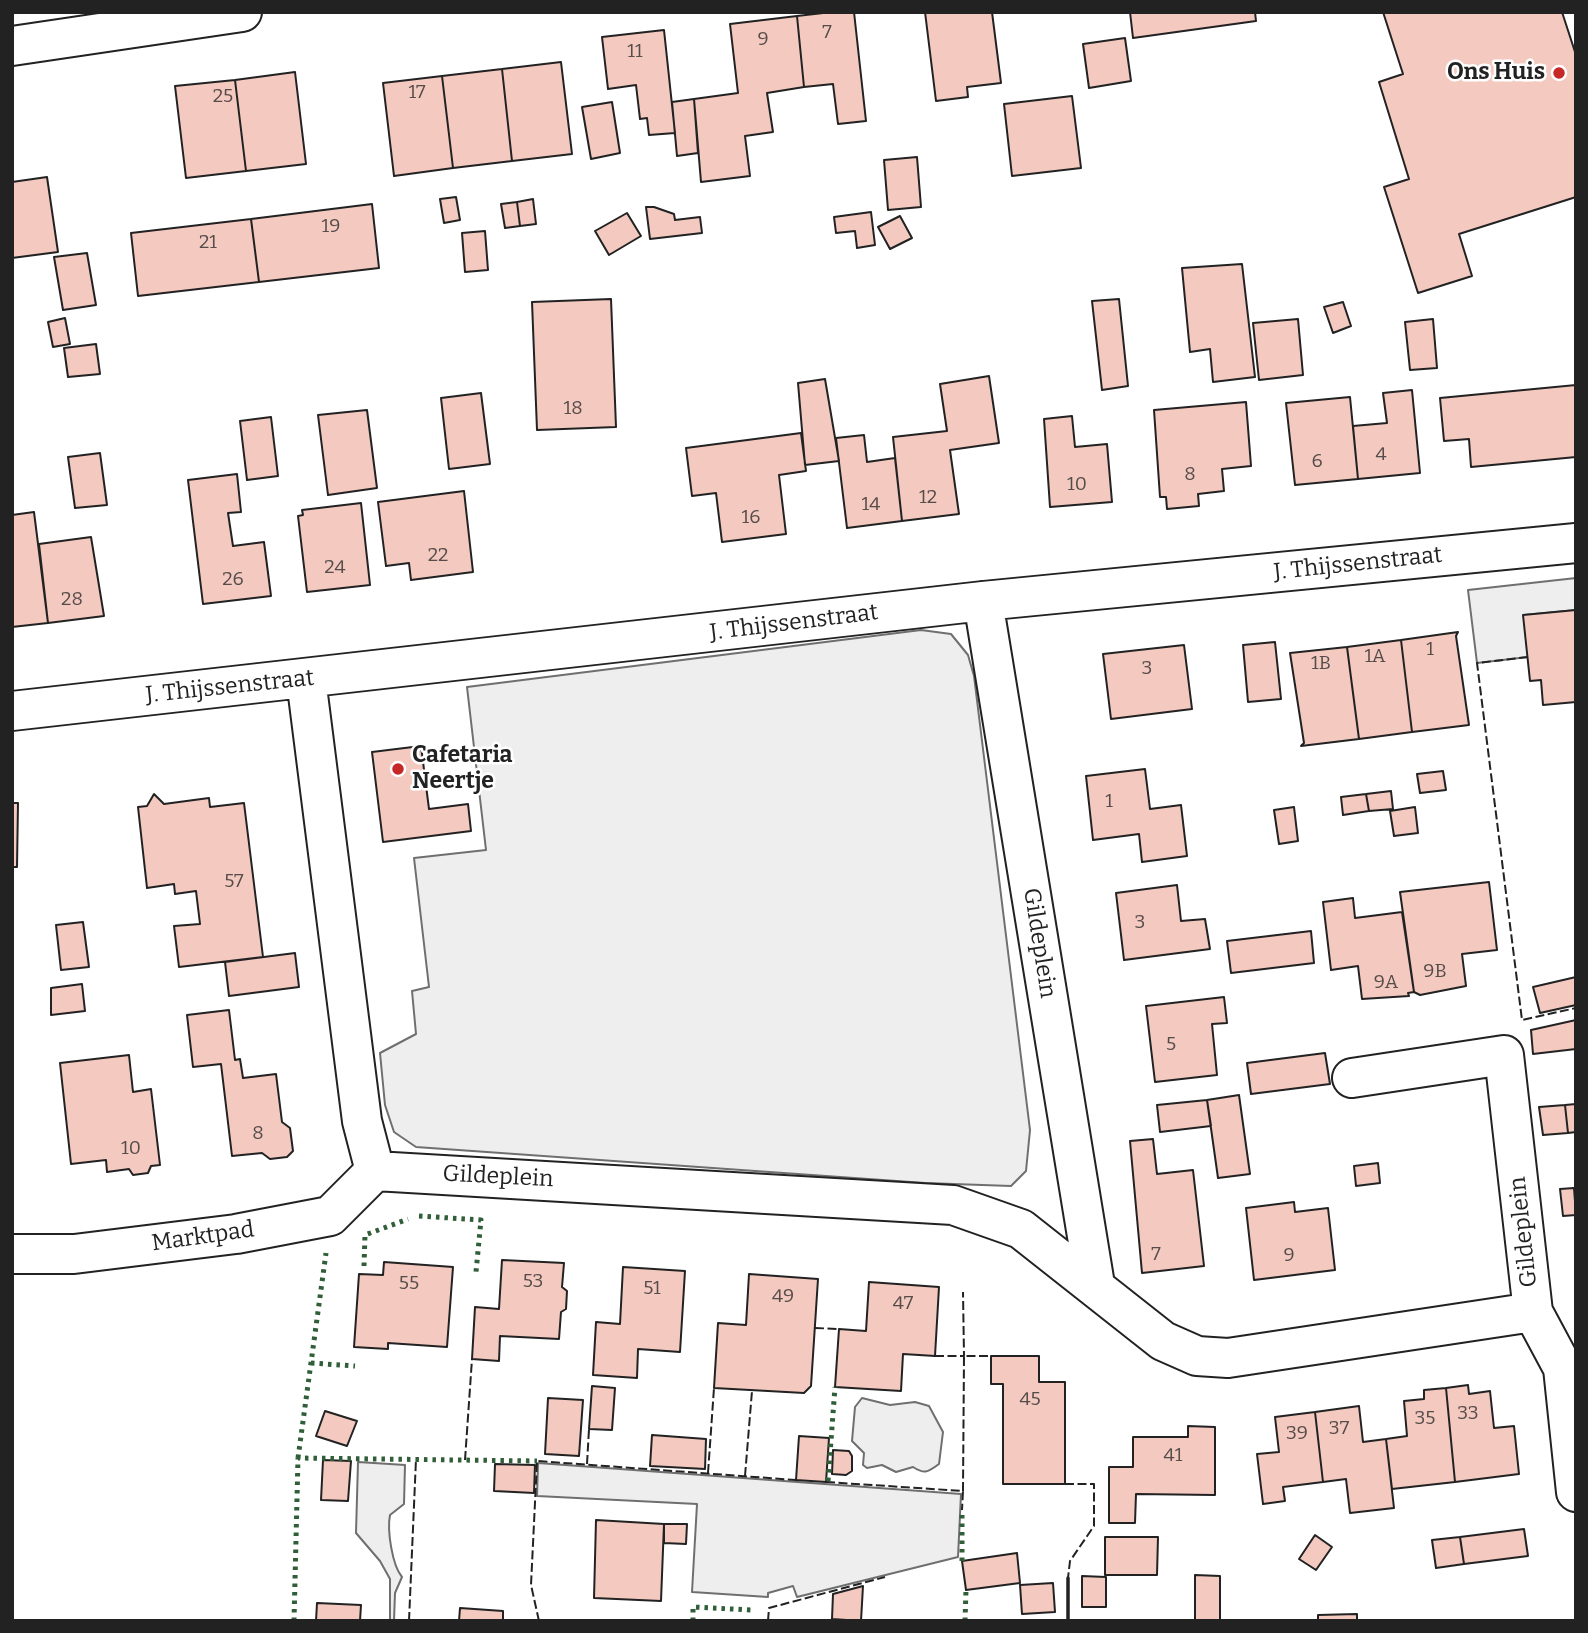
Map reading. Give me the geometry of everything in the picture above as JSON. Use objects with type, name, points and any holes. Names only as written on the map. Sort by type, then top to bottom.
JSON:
[{"type":"street","points":[[12,46],[242,12]]},
{"type":"street","name":"J. Thijssenstraat","points":[[12,711],[983,601],[1576,543]]},
{"type":"street","name":"Gildeplein","points":[[983,601],[1095,1285]]},
{"type":"street","points":[[306,679],[362,1121],[375,1171]]},
{"type":"street","name":"Gildeplein","points":[[1352,1078],[1504,1055],[1533,1312],[1563,1368],[1576,1492]]},
{"type":"street","name":"Gildeplein","points":[[375,1171],[953,1205],[1021,1229],[1163,1341],[1197,1356],[1228,1358],[1533,1312]]},
{"type":"street","name":"Marktpad","points":[[12,1254],[74,1254],[236,1234],[330,1216],[375,1171]]},
{"type":"shaded area","points":[[1576,578],[1576,610],[1524,615],[1528,657],[1477,663],[1468,590]]},
{"type":"shaded area","points":[[921,630],[951,634],[968,655],[974,676],[1030,1130],[1026,1171],[1011,1186],[925,1183],[416,1147],[394,1132],[385,1105],[380,1053],[416,1034],[412,991],[429,987],[414,858],[486,850],[467,687]]},
{"type":"shaded area","points":[[862,1398],[890,1405],[915,1402],[929,1406],[943,1432],[939,1464],[926,1472],[913,1467],[896,1472],[882,1465],[867,1468],[863,1465],[864,1453],[852,1441],[855,1407]]},
{"type":"shaded area","points":[[358,1462],[405,1465],[404,1504],[390,1515],[389,1521],[393,1556],[402,1577],[395,1593],[394,1621],[390,1621],[390,1579],[380,1561],[356,1533]]},
{"type":"shaded area","points":[[538,1463],[961,1494],[958,1557],[797,1597],[793,1586],[768,1593],[768,1597],[692,1592],[697,1504],[537,1496]]},
{"type":"building","points":[[854,12],[866,121],[838,124],[833,84],[804,87],[797,16]]},
{"type":"building","points":[[925,12],[992,12],[1001,83],[967,87],[968,97],[936,101]]},
{"type":"building","points":[[1130,12],[1255,12],[1256,21],[1133,38]]},
{"type":"building","points":[[1383,12],[1562,12],[1576,55],[1576,197],[1459,234],[1472,276],[1418,293],[1384,187],[1409,179],[1379,82],[1403,74]]},
{"type":"building","points":[[797,16],[804,87],[767,93],[773,132],[745,136],[750,176],[701,182],[694,99],[738,93],[730,24]]},
{"type":"building","points":[[664,30],[675,133],[649,135],[647,118],[640,119],[636,85],[608,89],[602,37]]},
{"type":"building","points":[[1125,38],[1131,81],[1089,88],[1083,44]]},
{"type":"building","points":[[561,62],[572,154],[512,161],[502,69]]},
{"type":"building","points":[[502,69],[512,161],[453,168],[442,76]]},
{"type":"building","points":[[295,72],[306,164],[246,171],[235,80]]},
{"type":"building","points":[[442,76],[453,168],[394,176],[383,83]]},
{"type":"building","points":[[235,80],[246,171],[186,178],[175,86]]},
{"type":"building","points":[[1072,96],[1081,168],[1012,176],[1004,104]]},
{"type":"building","points":[[694,99],[698,153],[677,156],[672,102]]},
{"type":"building","points":[[612,102],[620,153],[591,159],[582,107]]},
{"type":"building","points":[[917,157],[921,207],[888,210],[884,160]]},
{"type":"building","points":[[47,177],[58,252],[12,258],[12,182]]},
{"type":"building","points":[[456,197],[460,220],[444,223],[440,199]]},
{"type":"building","points":[[533,199],[536,224],[520,226],[517,202]]},
{"type":"building","points":[[517,202],[520,226],[505,228],[501,204]]},
{"type":"building","points":[[372,204],[379,268],[259,282],[251,219]]},
{"type":"building","points":[[646,207],[674,214],[675,220],[700,217],[702,233],[650,239]]},
{"type":"building","points":[[871,212],[875,245],[857,248],[855,231],[836,233],[834,217]]},
{"type":"building","points":[[627,213],[641,236],[609,255],[595,231]]},
{"type":"building","points":[[900,216],[912,238],[890,249],[878,227]]},
{"type":"building","points":[[251,219],[259,282],[138,296],[131,233]]},
{"type":"building","points":[[485,231],[488,270],[465,272],[462,233]]},
{"type":"building","points":[[87,253],[96,305],[63,310],[54,257]]},
{"type":"building","points":[[1242,264],[1255,377],[1213,382],[1210,349],[1190,352],[1182,268]]},
{"type":"building","points":[[611,299],[616,427],[537,430],[532,302]]},
{"type":"building","points":[[1119,299],[1128,386],[1102,390],[1092,301]]},
{"type":"building","points":[[1343,302],[1351,326],[1333,333],[1324,307]]},
{"type":"building","points":[[65,318],[70,344],[53,347],[48,322]]},
{"type":"building","points":[[1298,319],[1303,375],[1259,380],[1253,323]]},
{"type":"building","points":[[1433,319],[1437,368],[1410,370],[1405,322]]},
{"type":"building","points":[[96,344],[100,374],[68,377],[64,348]]},
{"type":"building","points":[[989,376],[999,443],[950,450],[959,514],[902,521],[893,437],[947,431],[940,384]]},
{"type":"building","points":[[825,379],[839,461],[805,465],[798,383]]},
{"type":"building","points":[[1576,385],[1576,457],[1471,467],[1469,439],[1444,441],[1440,398]]},
{"type":"building","points":[[1412,390],[1420,473],[1358,479],[1353,426],[1387,423],[1383,393]]},
{"type":"building","points":[[481,393],[490,464],[449,469],[441,398]]},
{"type":"building","points":[[1350,397],[1358,479],[1295,485],[1286,403]]},
{"type":"building","points":[[1246,402],[1251,466],[1222,469],[1224,491],[1198,494],[1199,506],[1167,509],[1166,497],[1160,497],[1154,410]]},
{"type":"building","points":[[367,410],[377,488],[328,495],[318,415]]},
{"type":"building","points":[[1072,416],[1075,447],[1107,444],[1112,502],[1050,507],[1044,419]]},
{"type":"building","points":[[271,417],[278,476],[247,480],[240,421]]},
{"type":"building","points":[[801,433],[806,471],[779,475],[786,534],[722,542],[716,493],[692,496],[686,448]]},
{"type":"building","points":[[864,435],[867,462],[895,458],[902,521],[847,528],[836,438]]},
{"type":"building","points":[[100,453],[107,505],[75,508],[68,457]]},
{"type":"building","points":[[237,474],[241,512],[228,513],[233,546],[264,542],[271,596],[203,604],[188,480]]},
{"type":"building","points":[[464,491],[473,572],[411,580],[409,563],[386,566],[378,502]]},
{"type":"building","points":[[361,503],[370,585],[307,592],[298,516],[303,515],[302,510]]},
{"type":"building","points":[[34,512],[48,623],[12,627],[12,515]]},
{"type":"building","points":[[91,537],[104,616],[48,623],[39,544]]},
{"type":"building","points":[[1576,610],[1576,702],[1543,705],[1541,680],[1530,681],[1523,615]]},
{"type":"building","points":[[1458,632],[1456,636],[1469,725],[1412,732],[1401,640]]},
{"type":"building","points":[[1401,640],[1412,732],[1359,739],[1347,647]]},
{"type":"building","points":[[1275,642],[1281,699],[1248,702],[1243,645]]},
{"type":"building","points":[[1184,645],[1192,709],[1111,719],[1103,654]]},
{"type":"building","points":[[1347,647],[1359,739],[1301,746],[1304,743],[1290,653]]},
{"type":"building","points":[[421,746],[429,809],[468,804],[471,831],[383,842],[372,752]]},
{"type":"building","points":[[1145,769],[1150,809],[1181,805],[1187,856],[1142,862],[1139,834],[1093,840],[1086,776]]},
{"type":"building","points":[[1443,771],[1446,790],[1420,793],[1417,774]]},
{"type":"building","points":[[1391,791],[1393,809],[1369,811],[1366,794]]},
{"type":"building","points":[[154,794],[164,804],[209,798],[210,807],[244,803],[263,957],[179,967],[174,926],[200,924],[196,891],[175,894],[174,884],[147,888],[138,807],[147,806]]},
{"type":"building","points":[[1366,794],[1369,811],[1343,815],[1341,797]]},
{"type":"building","points":[[12,803],[18,803],[17,867],[12,867]]},
{"type":"building","points":[[1294,807],[1298,841],[1279,844],[1274,810]]},
{"type":"building","points":[[1415,807],[1418,833],[1394,836],[1390,811]]},
{"type":"building","points":[[1489,882],[1497,950],[1462,954],[1466,986],[1420,995],[1414,992],[1400,892]]},
{"type":"building","points":[[1177,885],[1181,921],[1205,919],[1210,949],[1124,960],[1116,893]]},
{"type":"building","points":[[1353,898],[1355,918],[1402,912],[1414,992],[1408,993],[1409,996],[1362,999],[1358,966],[1331,970],[1323,902]]},
{"type":"building","points":[[83,922],[89,967],[61,970],[56,925]]},
{"type":"building","points":[[1311,931],[1314,963],[1231,973],[1227,941]]},
{"type":"building","points":[[295,953],[299,987],[229,996],[225,962]]},
{"type":"building","points":[[1576,977],[1576,1005],[1540,1013],[1533,987]]},
{"type":"building","points":[[82,984],[85,1011],[51,1015],[51,988]]},
{"type":"building","points":[[1224,997],[1227,1023],[1212,1024],[1217,1075],[1155,1082],[1146,1006]]},
{"type":"building","points":[[229,1010],[235,1060],[240,1059],[243,1078],[276,1074],[282,1122],[290,1128],[293,1151],[287,1157],[270,1159],[262,1153],[232,1156],[221,1064],[193,1067],[187,1015]]},
{"type":"building","points":[[1576,1020],[1576,1049],[1533,1054],[1531,1030]]},
{"type":"building","points":[[1325,1053],[1330,1084],[1251,1094],[1247,1063]]},
{"type":"building","points":[[129,1055],[133,1092],[151,1089],[160,1165],[151,1166],[148,1173],[133,1175],[129,1169],[107,1172],[106,1160],[71,1164],[60,1063]]},
{"type":"building","points":[[1239,1095],[1250,1174],[1218,1178],[1207,1100]]},
{"type":"building","points":[[1207,1100],[1211,1126],[1160,1132],[1157,1105]]},
{"type":"building","points":[[1576,1104],[1576,1132],[1568,1133],[1565,1105]]},
{"type":"building","points":[[1565,1105],[1568,1133],[1543,1135],[1539,1107]]},
{"type":"building","points":[[1153,1139],[1157,1174],[1193,1170],[1204,1266],[1142,1273],[1130,1141]]},
{"type":"building","points":[[1378,1163],[1380,1183],[1356,1186],[1354,1166]]},
{"type":"building","points":[[1574,1188],[1576,1215],[1563,1216],[1560,1189]]},
{"type":"building","points":[[1294,1202],[1295,1212],[1328,1208],[1335,1270],[1254,1280],[1246,1208]]},
{"type":"building","points":[[502,1260],[564,1263],[562,1287],[567,1291],[566,1309],[561,1312],[559,1339],[500,1336],[499,1361],[472,1359],[475,1307],[499,1309]]},
{"type":"building","points":[[384,1262],[453,1267],[447,1347],[388,1343],[388,1349],[354,1347],[359,1274],[383,1275]]},
{"type":"building","points":[[623,1267],[685,1271],[680,1352],[638,1349],[637,1378],[593,1375],[596,1322],[620,1324]]},
{"type":"building","points":[[749,1274],[818,1279],[811,1386],[804,1393],[714,1388],[718,1323],[746,1325]]},
{"type":"building","points":[[869,1282],[939,1287],[935,1356],[903,1354],[901,1391],[835,1387],[839,1329],[866,1331]]},
{"type":"building","points":[[991,1356],[1039,1356],[1039,1382],[1065,1382],[1065,1484],[1003,1484],[1003,1384],[991,1384]]},
{"type":"building","points":[[1468,1385],[1469,1394],[1490,1391],[1494,1428],[1514,1426],[1519,1474],[1455,1482],[1446,1388]]},
{"type":"building","points":[[592,1386],[615,1388],[612,1430],[589,1429]]},
{"type":"building","points":[[1446,1388],[1455,1482],[1392,1489],[1386,1439],[1407,1436],[1404,1401],[1424,1399],[1424,1390]]},
{"type":"building","points":[[548,1398],[583,1400],[579,1456],[545,1454]]},
{"type":"building","points":[[1359,1406],[1363,1442],[1386,1439],[1394,1508],[1350,1513],[1346,1479],[1323,1482],[1315,1412]]},
{"type":"building","points":[[325,1411],[357,1421],[347,1446],[316,1436]]},
{"type":"building","points":[[1315,1412],[1323,1482],[1283,1487],[1285,1501],[1263,1504],[1257,1454],[1279,1452],[1275,1417]]},
{"type":"building","points":[[1188,1426],[1215,1427],[1215,1495],[1136,1494],[1135,1523],[1109,1523],[1109,1467],[1133,1467],[1133,1437],[1188,1437]]},
{"type":"building","points":[[652,1435],[706,1439],[705,1469],[650,1466]]},
{"type":"building","points":[[799,1436],[829,1438],[826,1482],[796,1480]]},
{"type":"building","points":[[833,1450],[849,1451],[852,1456],[852,1471],[846,1475],[832,1474]]},
{"type":"building","points":[[323,1460],[351,1461],[348,1501],[321,1500]]},
{"type":"building","points":[[495,1464],[535,1465],[534,1493],[494,1491]]},
{"type":"building","points":[[596,1520],[664,1524],[661,1601],[594,1598]]},
{"type":"building","points":[[664,1524],[687,1524],[686,1544],[664,1543]]},
{"type":"building","points":[[1524,1529],[1528,1556],[1464,1564],[1460,1537]]},
{"type":"building","points":[[1315,1535],[1332,1547],[1316,1570],[1299,1559]]},
{"type":"building","points":[[1105,1537],[1158,1537],[1157,1575],[1105,1575]]},
{"type":"building","points":[[1460,1537],[1464,1564],[1436,1568],[1432,1540]]},
{"type":"building","points":[[1017,1553],[1020,1583],[966,1590],[962,1561]]},
{"type":"building","points":[[1195,1575],[1220,1576],[1220,1621],[1195,1621]]},
{"type":"building","points":[[1082,1576],[1106,1577],[1106,1607],[1082,1607]]},
{"type":"building","points":[[1053,1583],[1055,1612],[1022,1614],[1020,1585]]},
{"type":"building","points":[[863,1586],[861,1621],[832,1619],[833,1594]]},
{"type":"building","points":[[317,1603],[361,1605],[360,1621],[316,1621]]},
{"type":"building","points":[[460,1608],[503,1611],[503,1621],[459,1621]]},
{"type":"building","points":[[1357,1614],[1357,1621],[1318,1621],[1318,1615]]},
{"type":"hedge","points":[[419,1216],[481,1220],[476,1272]]},
{"type":"hedge","points":[[364,1266],[365,1235],[408,1219]]},
{"type":"hedge","points":[[298,1458],[326,1253]]},
{"type":"hedge","points":[[311,1363],[355,1366]]},
{"type":"hedge","points":[[828,1481],[835,1387]]},
{"type":"hedge","points":[[294,1621],[298,1458],[537,1461]]},
{"type":"hedge","points":[[962,1510],[962,1561]]},
{"type":"hedge","points":[[965,1621],[966,1590]]},
{"type":"hedge","points":[[693,1621],[693,1607],[752,1610]]},
{"type":"fence","points":[[1528,657],[1477,663],[1522,1020],[1576,1008]]},
{"type":"fence","points":[[935,1356],[964,1356],[963,1292]]},
{"type":"fence","points":[[815,1328],[839,1329]]},
{"type":"fence","points":[[963,1491],[964,1356],[991,1356]]},
{"type":"fence","points":[[465,1460],[472,1359]]},
{"type":"fence","points":[[708,1473],[714,1388]]},
{"type":"fence","points":[[745,1476],[752,1391]]},
{"type":"fence","points":[[587,1464],[589,1429]]},
{"type":"fence","points":[[409,1621],[416,1459]]},
{"type":"fence","points":[[539,1621],[531,1585],[537,1461],[796,1480]]},
{"type":"fence","points":[[826,1482],[963,1491],[962,1510]]},
{"type":"fence","points":[[1065,1484],[1094,1484],[1094,1526],[1070,1561],[1068,1578]]},
{"type":"fence","points":[[768,1621],[769,1608],[885,1577]]},
{"type":"wall","points":[[1068,1578],[1068,1621]]},
{"type":"place","name":"Ons Huis","points":[[1559,73]]},
{"type":"place","name":"Cafetaria Neertje","points":[[398,769]]}]
